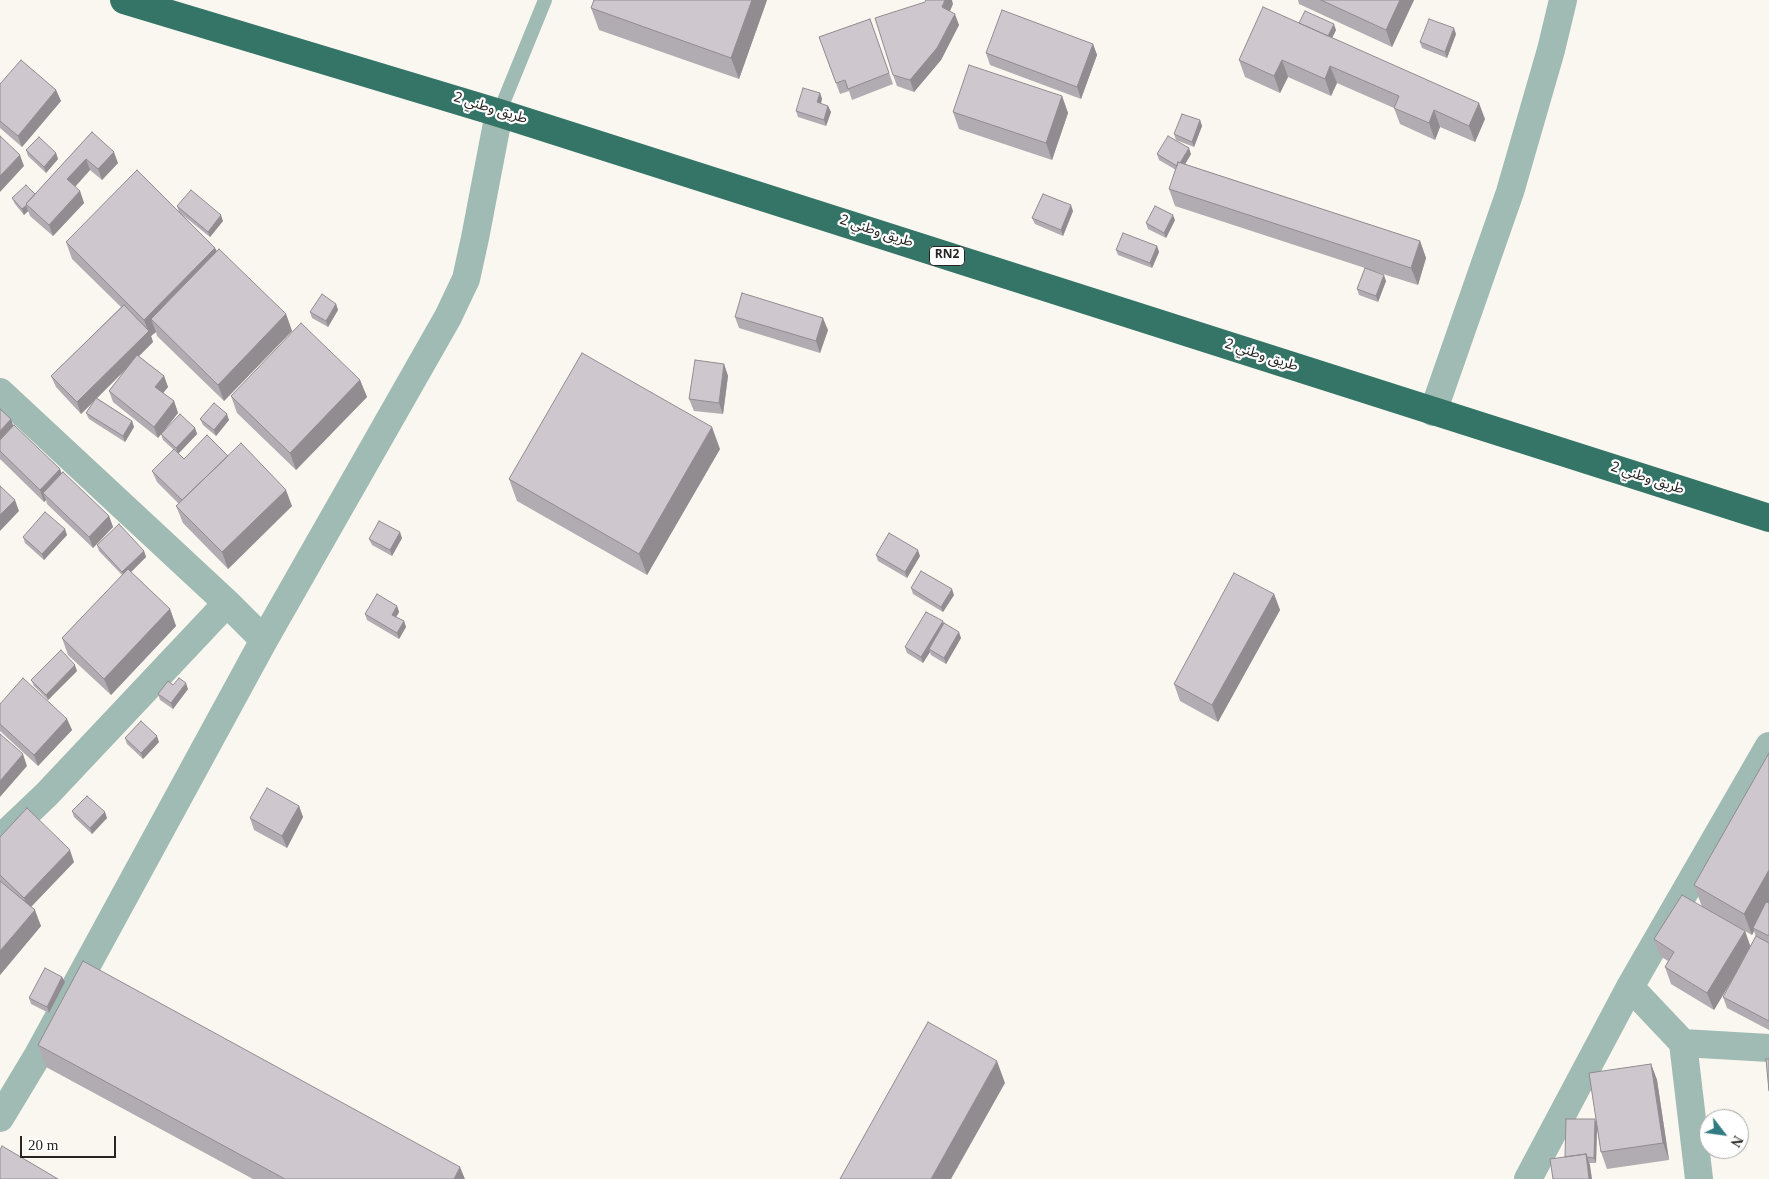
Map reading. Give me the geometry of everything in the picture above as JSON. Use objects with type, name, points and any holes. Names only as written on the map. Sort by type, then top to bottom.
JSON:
[{"type":"highway","name":"طريق وطني 2","points":[[124,0],[499,113],[1769,518]]},
{"type":"street","points":[[1433,412],[1510,192],[1551,50],[1563,0]]},
{"type":"street","points":[[0,1118],[38,1055],[264,640],[448,317],[466,279],[499,113]]},
{"type":"street","points":[[0,392],[227,603],[264,640]]},
{"type":"street","points":[[0,839],[47,794],[227,603]]},
{"type":"street","points":[[1528,1179],[1630,988],[1769,746]]},
{"type":"street","points":[[1630,988],[1683,1043],[1699,1179]]},
{"type":"street","points":[[1683,1043],[1769,1048]]},
{"type":"lane","points":[[499,113],[545,0]]},
{"type":"building","points":[[594,0],[752,0],[731,58],[591,8]]},
{"type":"building","points":[[926,0],[945,0],[942,7],[955,14],[937,48],[910,80],[893,75],[875,18],[925,2]]},
{"type":"building","points":[[1321,0],[1400,0],[1386,30]]},
{"type":"building","points":[[1263,7],[1479,103],[1469,126],[1434,110],[1429,123],[1394,108],[1399,96],[1330,66],[1325,79],[1282,60],[1274,76],[1239,60]]},
{"type":"building","points":[[1002,10],[1093,44],[1077,87],[986,53]]},
{"type":"building","points":[[1305,11],[1334,24],[1328,36],[1299,23]]},
{"type":"building","points":[[870,19],[889,73],[848,89],[845,80],[836,83],[819,37]]},
{"type":"building","points":[[1429,19],[1454,28],[1445,52],[1420,42]]},
{"type":"building","points":[[21,60],[56,90],[18,136],[0,121],[0,84]]},
{"type":"building","points":[[969,65],[1062,96],[1046,143],[953,112]]},
{"type":"building","points":[[803,88],[820,93],[817,102],[828,106],[824,120],[796,111]]},
{"type":"building","points":[[1182,114],[1200,120],[1192,142],[1174,134]]},
{"type":"building","points":[[92,132],[114,152],[98,169],[86,159],[67,179],[80,191],[49,225],[26,204]]},
{"type":"building","points":[[0,136],[20,155],[0,176]]},
{"type":"building","points":[[1168,136],[1189,148],[1177,166],[1157,154]]},
{"type":"building","points":[[39,137],[56,153],[44,167],[26,150]]},
{"type":"building","points":[[1178,162],[1420,241],[1411,268],[1169,189]]},
{"type":"building","points":[[137,170],[215,248],[144,320],[66,242]]},
{"type":"building","points":[[26,185],[35,194],[22,209],[12,198]]},
{"type":"building","points":[[191,190],[221,215],[208,232],[177,206]]},
{"type":"building","points":[[1043,194],[1071,205],[1061,230],[1032,218]]},
{"type":"building","points":[[1155,206],[1173,215],[1164,233],[1146,223]]},
{"type":"building","points":[[1123,233],[1157,246],[1150,263],[1116,250]]},
{"type":"building","points":[[219,249],[286,314],[218,385],[151,319]]},
{"type":"building","points":[[1365,268],[1384,275],[1376,296],[1357,289]]},
{"type":"building","points":[[742,293],[823,318],[816,341],[735,317]]},
{"type":"building","points":[[322,294],[336,304],[326,321],[310,312]]},
{"type":"building","points":[[124,305],[149,331],[77,402],[51,376]]},
{"type":"building","points":[[301,323],[360,380],[290,453],[231,396]]},
{"type":"building","points":[[582,353],[712,427],[639,554],[509,479]]},
{"type":"building","points":[[137,355],[164,376],[155,387],[174,401],[154,427],[109,391]]},
{"type":"building","points":[[695,360],[724,364],[719,403],[689,399]]},
{"type":"building","points":[[96,398],[132,421],[123,436],[86,413]]},
{"type":"building","points":[[214,403],[227,414],[214,430],[200,419]]},
{"type":"building","points":[[0,409],[11,419],[0,431]]},
{"type":"building","points":[[180,414],[195,428],[176,448],[161,434]]},
{"type":"building","points":[[14,425],[60,469],[40,490],[0,451],[0,440]]},
{"type":"building","points":[[207,435],[228,456],[182,500],[152,471],[174,449],[184,459]]},
{"type":"building","points":[[241,443],[286,490],[222,552],[176,506]]},
{"type":"building","points":[[63,472],[109,516],[89,537],[43,493]]},
{"type":"building","points":[[0,486],[15,500],[0,515]]},
{"type":"building","points":[[45,512],[65,529],[42,554],[23,537]]},
{"type":"building","points":[[379,521],[400,532],[390,550],[369,539]]},
{"type":"building","points":[[119,524],[144,551],[122,572],[97,545]]},
{"type":"building","points":[[889,533],[918,550],[905,572],[876,555]]},
{"type":"building","points":[[128,569],[170,609],[104,679],[62,638]]},
{"type":"building","points":[[921,571],[952,589],[941,607],[911,588]]},
{"type":"building","points":[[1234,573],[1274,594],[1212,705],[1174,684]]},
{"type":"building","points":[[377,594],[397,606],[392,615],[404,621],[397,633],[365,614]]},
{"type":"building","points":[[926,612],[943,621],[921,657],[905,647]]},
{"type":"building","points":[[944,623],[959,632],[944,658],[929,649]]},
{"type":"building","points":[[61,650],[75,665],[46,695],[31,680]]},
{"type":"building","points":[[23,678],[67,719],[34,755],[0,724],[0,704]]},
{"type":"building","points":[[179,678],[186,683],[171,703],[158,694],[168,681],[173,685]]},
{"type":"building","points":[[141,721],[157,736],[141,753],[125,738]]},
{"type":"building","points":[[0,734],[23,754],[0,781]]},
{"type":"building","points":[[1769,753],[1769,870],[1744,914],[1694,885]]},
{"type":"building","points":[[267,788],[299,806],[282,836],[250,818]]},
{"type":"building","points":[[87,796],[105,812],[90,828],[72,811]]},
{"type":"building","points":[[27,808],[70,850],[24,898],[0,875],[0,837]]},
{"type":"building","points":[[0,881],[35,910],[0,951]]},
{"type":"building","points":[[1682,895],[1745,931],[1707,993],[1665,967],[1674,952],[1654,939]]},
{"type":"building","points":[[1766,902],[1769,903],[1769,936],[1753,928]]},
{"type":"building","points":[[1756,936],[1769,943],[1769,1021],[1723,997]]},
{"type":"building","points":[[83,961],[460,1167],[454,1179],[285,1179],[38,1045]]},
{"type":"building","points":[[45,968],[62,977],[47,1007],[29,998]]},
{"type":"building","points":[[928,1022],[997,1061],[931,1179],[840,1179]]},
{"type":"building","points":[[1766,1059],[1769,1059],[1769,1091]]},
{"type":"building","points":[[1651,1064],[1663,1143],[1601,1152],[1589,1073]]},
{"type":"building","points":[[1566,1119],[1595,1119],[1594,1158],[1587,1157],[1586,1154],[1565,1157]]},
{"type":"building","points":[[2,1146],[58,1179],[0,1179],[0,1150]]},
{"type":"building","points":[[1586,1154],[1589,1179],[1553,1179],[1550,1159]]}]
